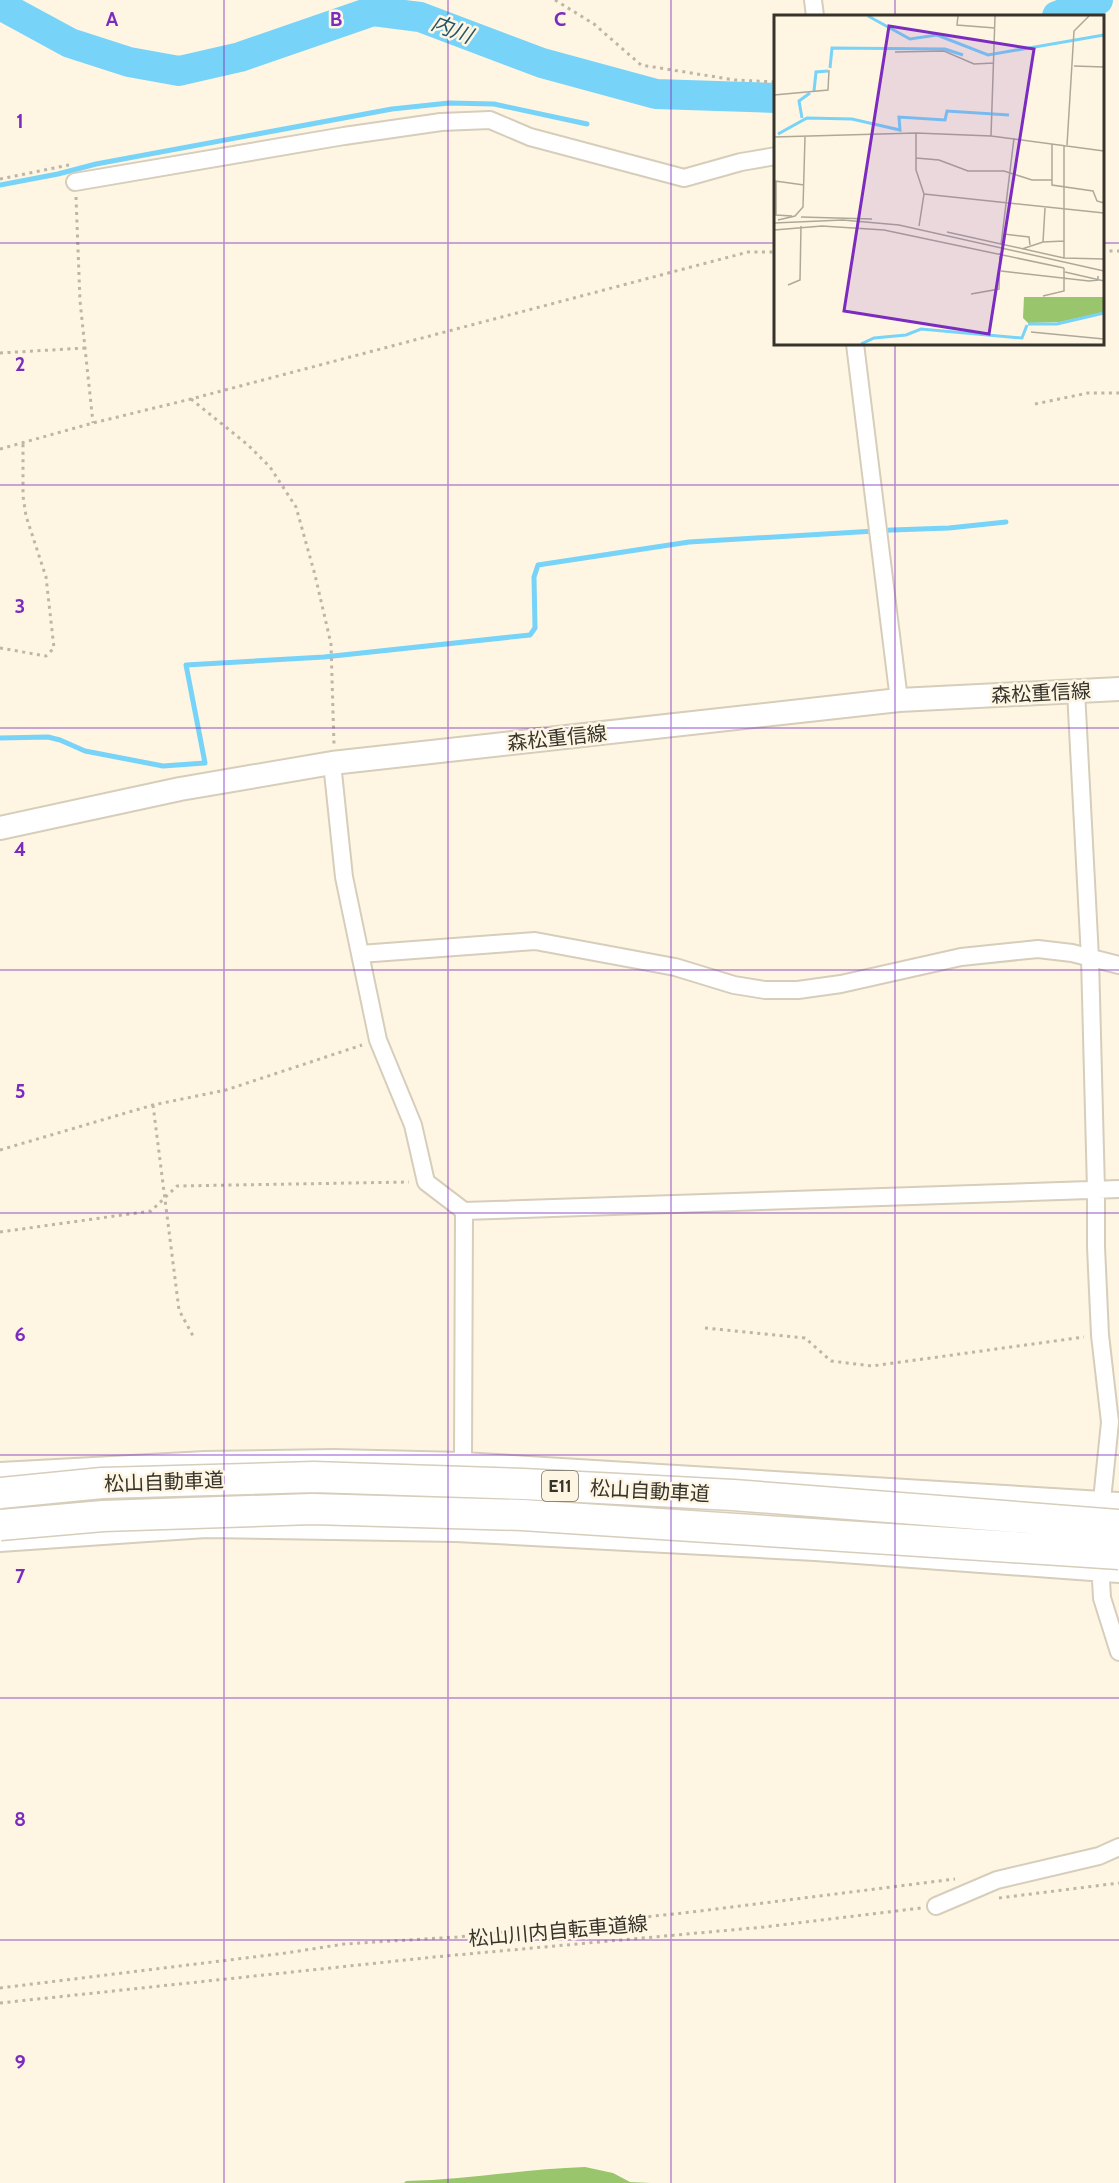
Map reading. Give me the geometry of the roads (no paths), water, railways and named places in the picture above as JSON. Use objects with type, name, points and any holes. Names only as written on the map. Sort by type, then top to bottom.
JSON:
[{"type":"highway","name":"松山自動車道","points":[[0,1493],[102,1484],[314,1477],[523,1484],[733,1495],[1119,1525]]},
{"type":"highway","name":"松山自動車道","points":[[0,1525],[103,1516],[324,1509],[522,1515],[1110,1563]]},
{"type":"main road","name":"森松重信線","points":[[0,828],[180,789],[332,764],[899,700],[1119,689]]},
{"type":"street","points":[[813,0],[815,15]]},
{"type":"street","points":[[75,182],[344,136],[441,122],[490,120],[530,137],[684,177],[741,162],[774,156]]},
{"type":"street","points":[[855,345],[899,700]]},
{"type":"street","points":[[1076,691],[1090,958],[1096,1190],[1095,1247],[1100,1335],[1114,1421],[1101,1500],[1110,1563],[1102,1598],[1119,1652]]},
{"type":"street","points":[[332,764],[344,877],[378,1040],[413,1125],[426,1182],[464,1211],[1119,1189]]},
{"type":"street","points":[[360,954],[535,941],[675,967],[734,985],[765,990],[798,990],[841,984],[961,957],[1038,949],[1072,953],[1119,965]]},
{"type":"street","points":[[463,1461],[464,1211]]},
{"type":"street","points":[[0,1471],[217,1460],[334,1458],[463,1461],[1119,1501]]},
{"type":"street","points":[[0,1543],[206,1529],[456,1533],[803,1551],[1110,1563],[1119,1574]]},
{"type":"street","points":[[936,1906],[997,1880],[1099,1856],[1119,1847]]},
{"type":"waterway","name":"内川","points":[[1060,15],[1098,0]]},
{"type":"waterway","name":"内川","points":[[0,5],[70,43],[129,62],[179,71],[240,57],[373,11],[420,17],[542,63],[656,94],[774,98]]},
{"type":"waterway","points":[[0,185],[96,164],[392,109],[449,103],[494,104],[587,124]]},
{"type":"waterway","points":[[0,738],[48,737],[85,751],[163,766],[205,763],[186,665],[324,657],[530,635],[535,628],[534,577],[538,565],[689,542],[949,528],[1006,522]]}]
